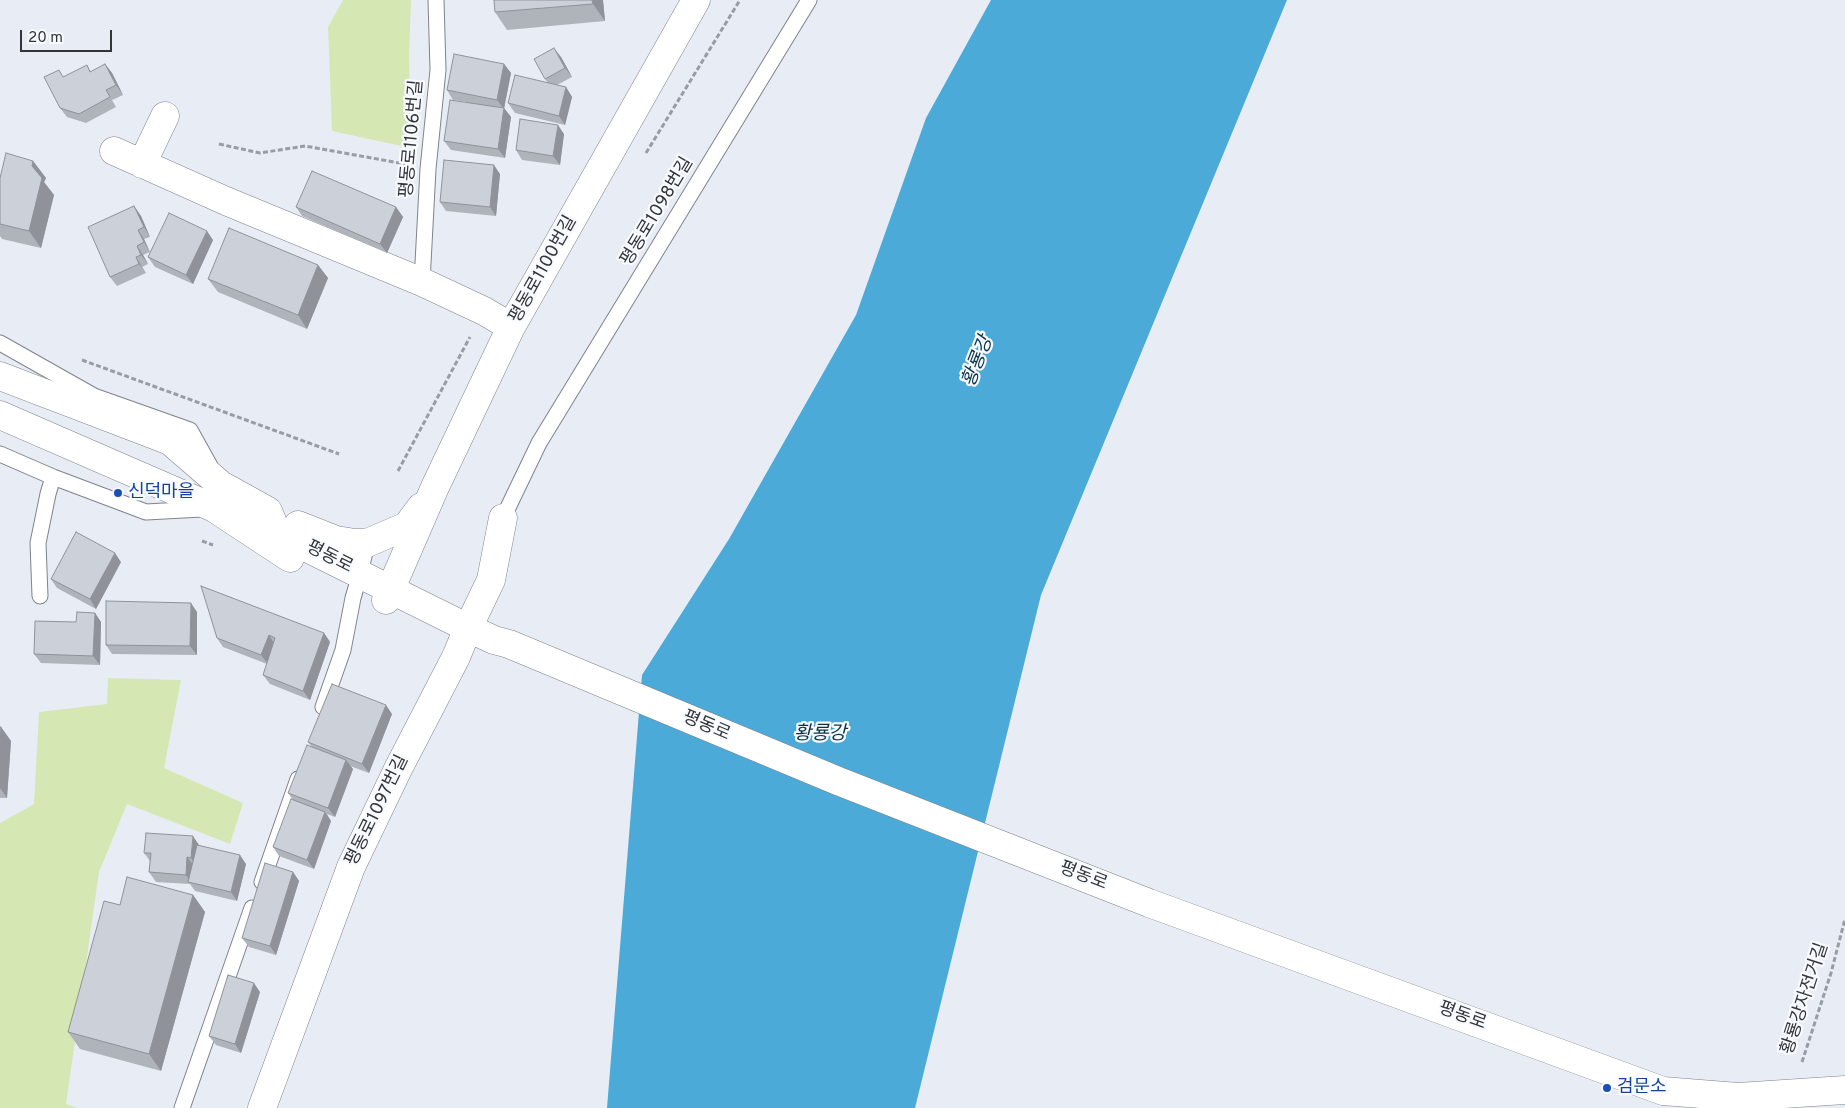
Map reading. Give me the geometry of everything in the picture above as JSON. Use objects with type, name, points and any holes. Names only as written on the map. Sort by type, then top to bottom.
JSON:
[{"type":"street","name":"평동로1100번길","points":[[389,594],[435,487],[511,327],[696,0]]},
{"type":"street","points":[[142,164],[165,116]]},
{"type":"street","points":[[114,151],[422,282],[484,311],[511,327]]},
{"type":"street","name":"평동로","points":[[0,376],[170,441],[218,497],[295,561],[358,581],[467,630],[493,644],[505,643],[829,778],[1149,903],[1672,1099],[1845,1090]]},
{"type":"street","name":"평동로","points":[[0,415],[218,497],[268,511],[277,533],[358,581]]},
{"type":"street","points":[[268,511],[336,540],[367,543],[407,526],[435,487]]},
{"type":"street","name":"평동로1097번길","points":[[262,1108],[350,867],[456,657],[491,580],[503,518]]},
{"type":"lane","name":"평동로1106번길","points":[[422,282],[428,169],[438,70],[436,0]]},
{"type":"lane","name":"평동로1098번길","points":[[503,518],[539,443],[809,0]]},
{"type":"lane","points":[[0,343],[94,396],[190,430],[218,497],[146,512],[53,477],[0,454]]},
{"type":"lane","points":[[40,596],[38,543],[53,477]]},
{"type":"lane","points":[[317,725],[343,650],[353,598],[367,543]]},
{"type":"lane","points":[[182,1108],[304,762]]},
{"type":"path","points":[[219,144],[260,153],[305,146],[428,169]]},
{"type":"path","points":[[81,360],[339,454]]},
{"type":"path","name":"황룡강자전거길","points":[[1781,1094],[1802,1063],[1831,972],[1845,919]]},
{"type":"green space","points":[[343,0],[411,0],[409,58],[411,148],[332,131],[328,27]]},
{"type":"green space","points":[[108,678],[181,680],[164,768],[243,803],[230,844],[127,804],[99,872],[66,1104],[77,1108],[0,1108],[0,823],[34,804],[39,712],[107,704]]},
{"type":"water","name":"황룡강","points":[[991,0],[1287,0],[1041,595],[915,1108],[607,1108],[642,675],[729,539],[856,315],[926,118]]},
{"type":"building","points":[[494,0],[592,0],[593,4],[495,12]]},
{"type":"building","points":[[554,48],[565,68],[545,79],[534,59]]},
{"type":"building","points":[[454,54],[504,64],[497,100],[447,90]]},
{"type":"building","points":[[105,64],[116,85],[106,90],[110,97],[79,114],[60,108],[44,77],[59,70],[63,77],[87,65],[90,72]]},
{"type":"building","points":[[515,75],[566,87],[559,116],[508,103]]},
{"type":"building","points":[[450,100],[504,108],[498,149],[444,141]]},
{"type":"building","points":[[520,119],[558,125],[553,156],[516,150]]},
{"type":"building","points":[[6,153],[33,161],[32,166],[42,178],[29,231],[0,224],[0,178]]},
{"type":"building","points":[[444,160],[494,165],[490,207],[440,202]]},
{"type":"building","points":[[312,171],[396,207],[380,244],[296,207]]},
{"type":"building","points":[[134,206],[144,227],[138,230],[144,242],[137,246],[141,255],[136,257],[139,264],[110,277],[88,227]]},
{"type":"building","points":[[169,213],[207,231],[186,275],[148,257]]},
{"type":"building","points":[[229,228],[318,265],[298,315],[208,279]]},
{"type":"building","points":[[76,532],[115,553],[90,599],[51,579]]},
{"type":"building","points":[[201,586],[324,633],[303,691],[263,675],[275,638],[269,635],[261,655],[217,638]]},
{"type":"building","points":[[106,601],[191,603],[190,646],[106,645]]},
{"type":"building","points":[[77,612],[95,613],[93,656],[34,654],[35,621],[76,622]]},
{"type":"building","points":[[332,684],[386,705],[362,764],[308,742]]},
{"type":"building","points":[[307,745],[346,760],[328,808],[288,793]]},
{"type":"building","points":[[291,799],[325,812],[307,860],[273,847]]},
{"type":"building","points":[[146,833],[193,836],[191,858],[187,857],[186,875],[149,872],[151,853],[144,853]]},
{"type":"building","points":[[197,845],[240,855],[231,892],[188,882]]},
{"type":"building","points":[[265,863],[293,872],[270,946],[242,938]]},
{"type":"building","points":[[127,877],[193,895],[149,1054],[68,1032],[104,901],[120,905]]},
{"type":"building","points":[[228,975],[254,983],[235,1044],[209,1036]]},
{"type":"place","name":"신덕마을","points":[[118,493]]},
{"type":"place","name":"검문소","points":[[1607,1088]]}]
